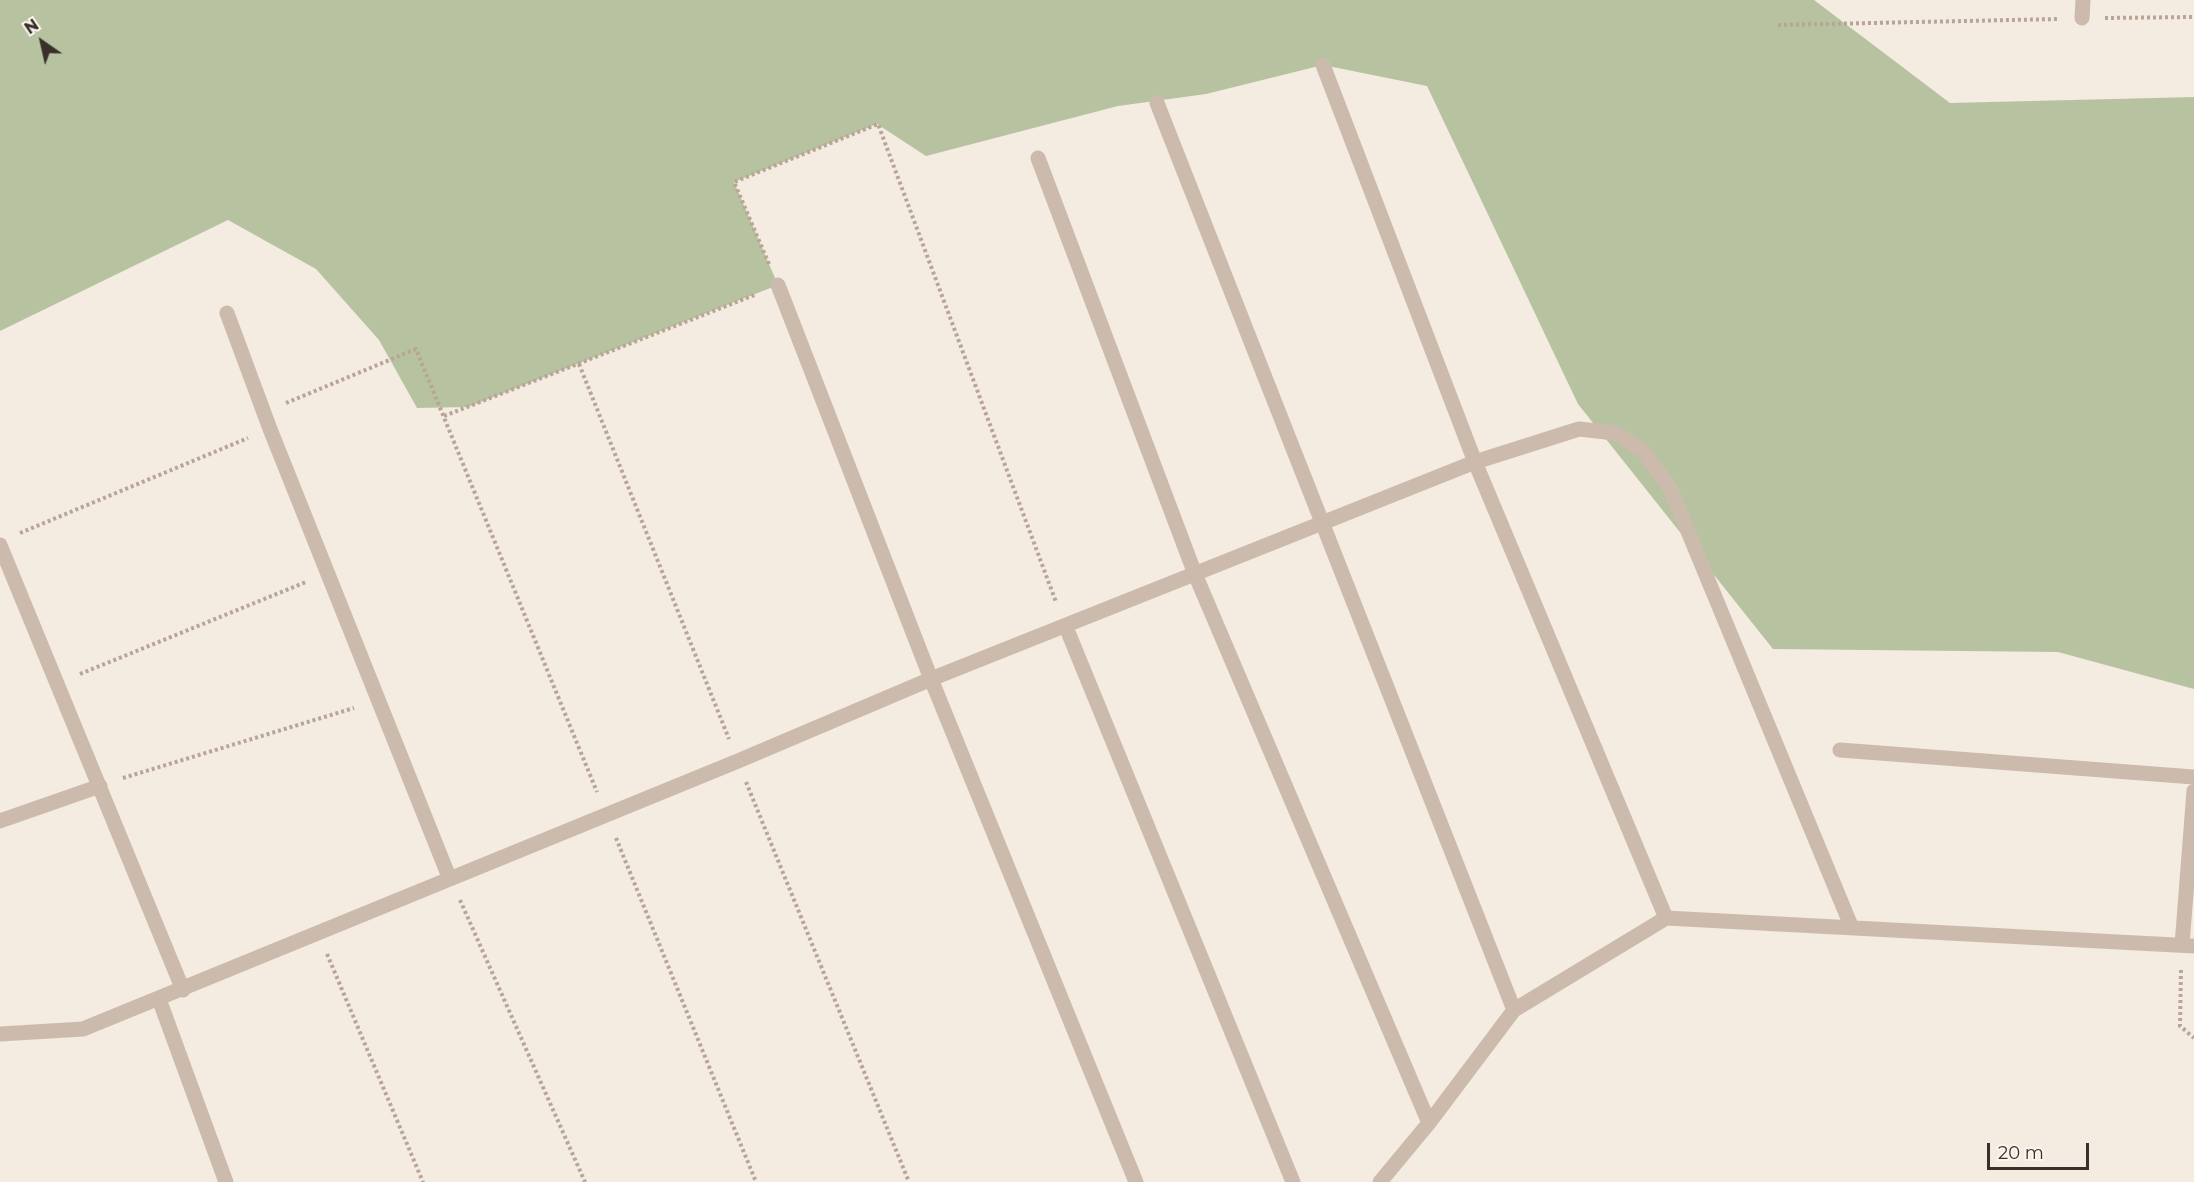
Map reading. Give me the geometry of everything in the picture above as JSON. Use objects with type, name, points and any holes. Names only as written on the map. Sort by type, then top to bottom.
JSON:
[{"type":"street","points":[[2082,18],[2083,0]]},
{"type":"street","points":[[1323,65],[1475,462],[1666,918]]},
{"type":"street","points":[[1157,103],[1514,1010]]},
{"type":"street","points":[[1038,158],[1195,574],[1429,1123]]},
{"type":"street","points":[[778,285],[931,679],[1136,1182]]},
{"type":"street","points":[[227,313],[263,412],[449,878]]},
{"type":"street","points":[[0,1034],[83,1029],[738,761],[931,679],[1475,462],[1579,429],[1615,433],[1643,451],[1670,488],[1852,928]]},
{"type":"street","points":[[5,541],[57,683],[183,990]]},
{"type":"street","points":[[1066,627],[1293,1182]]},
{"type":"street","points":[[1840,750],[2194,777]]},
{"type":"street","points":[[0,821],[100,786]]},
{"type":"street","points":[[1380,1182],[1429,1123],[1514,1010],[1666,918],[2188,946],[2194,791]]},
{"type":"street","points":[[159,999],[226,1182]]},
{"type":"path","points":[[1778,25],[2194,17]]},
{"type":"path","points":[[444,416],[778,285],[734,182],[878,124],[1066,627]]},
{"type":"path","points":[[263,412],[416,349],[756,1182]]},
{"type":"path","points":[[579,364],[909,1182]]},
{"type":"path","points":[[5,541],[270,429]]},
{"type":"path","points":[[57,683],[328,573]]},
{"type":"path","points":[[100,786],[379,700]]},
{"type":"path","points":[[449,878],[585,1182]]},
{"type":"path","points":[[318,934],[423,1182]]},
{"type":"path","points":[[2188,946],[2180,1026],[2194,1038]]},
{"type":"green space","points":[[0,0],[1814,0],[1950,103],[2194,97],[2194,689],[2058,652],[1773,649],[1578,404],[1427,86],[1323,65],[1206,94],[1118,106],[926,156],[877,124],[734,182],[778,285],[468,407],[417,408],[379,340],[316,269],[228,220],[0,331]]}]
